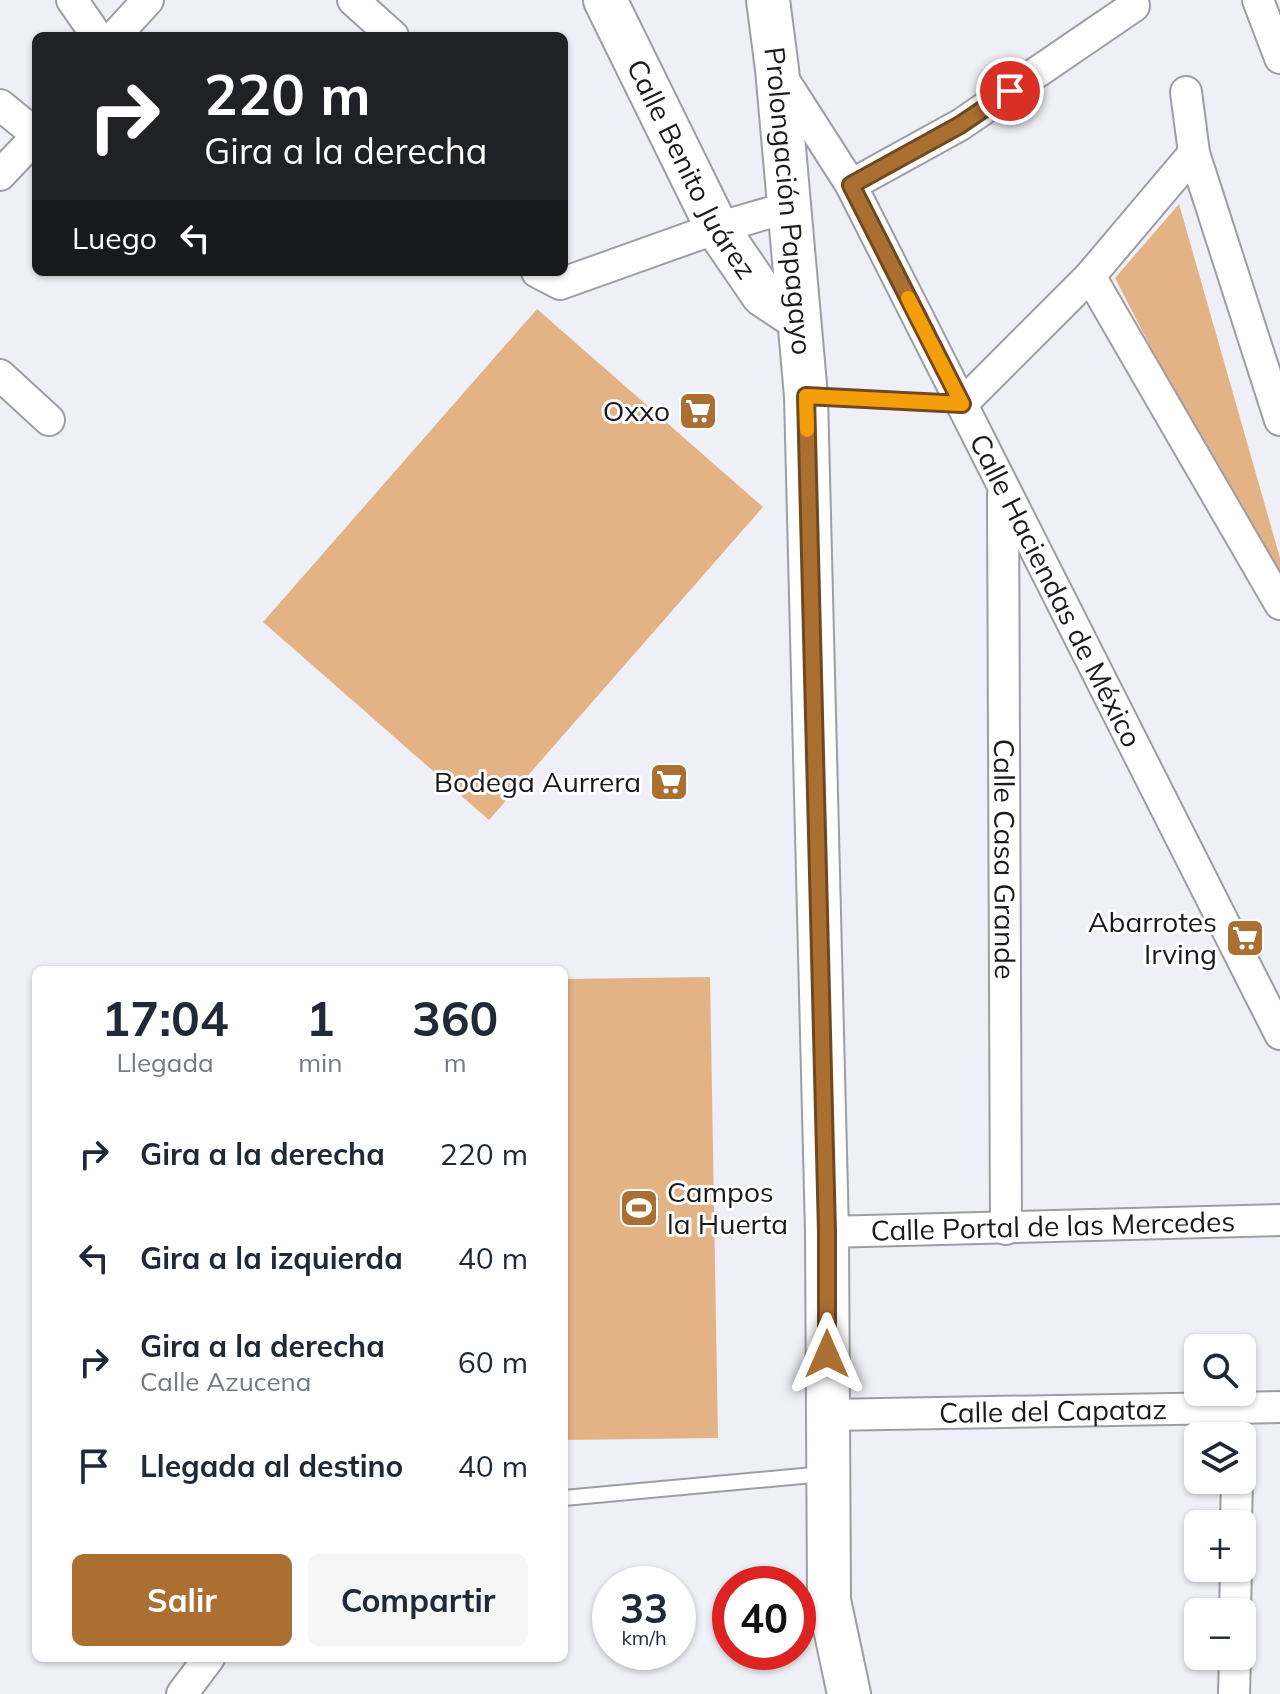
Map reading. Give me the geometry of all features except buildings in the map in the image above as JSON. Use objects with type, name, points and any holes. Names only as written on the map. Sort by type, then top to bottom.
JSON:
[{"type":"street","points":[[72,0],[94,32]]},
{"type":"street","points":[[119,32],[148,0]]},
{"type":"street","points":[[353,0],[389,32]]},
{"type":"street","name":"Calle Benito Juárez","points":[[605,0],[717,228],[763,295],[799,319]]},
{"type":"street","name":"Prolongación Papagayo","points":[[768,0],[806,396],[827,1232],[829,1600],[849,1694]]},
{"type":"street","points":[[1258,0],[1280,58]]},
{"type":"street","points":[[851,185],[960,125],[1134,6]]},
{"type":"street","name":"Calle Haciendas de México","points":[[777,69],[851,185],[1280,1034]]},
{"type":"street","points":[[1186,92],[1194,153],[1280,420]]},
{"type":"street","points":[[0,105],[32,133]]},
{"type":"street","points":[[0,175],[32,140]]},
{"type":"street","points":[[962,404],[1090,276],[1194,153]]},
{"type":"street","points":[[543,276],[560,284],[717,228],[789,207]]},
{"type":"street","points":[[1090,276],[1280,604]]},
{"type":"street","points":[[0,375],[49,420]]},
{"type":"street","name":"Calle Casa Grande","points":[[1003,489],[1006,1229]]},
{"type":"street","name":"Calle Portal de las Mercedes","points":[[827,1232],[1280,1220]]},
{"type":"street","name":"Calle del Capataz","points":[[827,1415],[1238,1422],[1280,1407]]},
{"type":"street","points":[[182,1694],[206,1662]]},
{"type":"street","points":[[1234,1694],[1235,1670]]},
{"type":"lane","points":[[806,396],[962,404]]},
{"type":"lane","points":[[568,1498],[828,1474]]},
{"type":"shaded area","points":[[1179,204],[1280,558],[1280,598],[1115,278]]},
{"type":"shaded area","points":[[537,309],[763,507],[489,820],[263,622]]},
{"type":"shaded area","name":"Campos la Huerta","points":[[710,977],[718,1438],[568,1440],[568,979]]},
{"type":"slow traffic","points":[[807,430],[806,396],[962,404],[908,298]]},
{"type":"place","name":"Oxxo","points":[[698,411]]},
{"type":"place","name":"Bodega Aurrera","points":[[669,782]]},
{"type":"place","name":"Abarrotes Irving","points":[[1245,938]]},
{"type":"place","name":"Campos la Huerta","points":[[639,1208]]},
{"type":"route","points":[[827,1354],[827,1232],[806,396],[962,404],[851,185],[960,125],[1010,91]]}]
